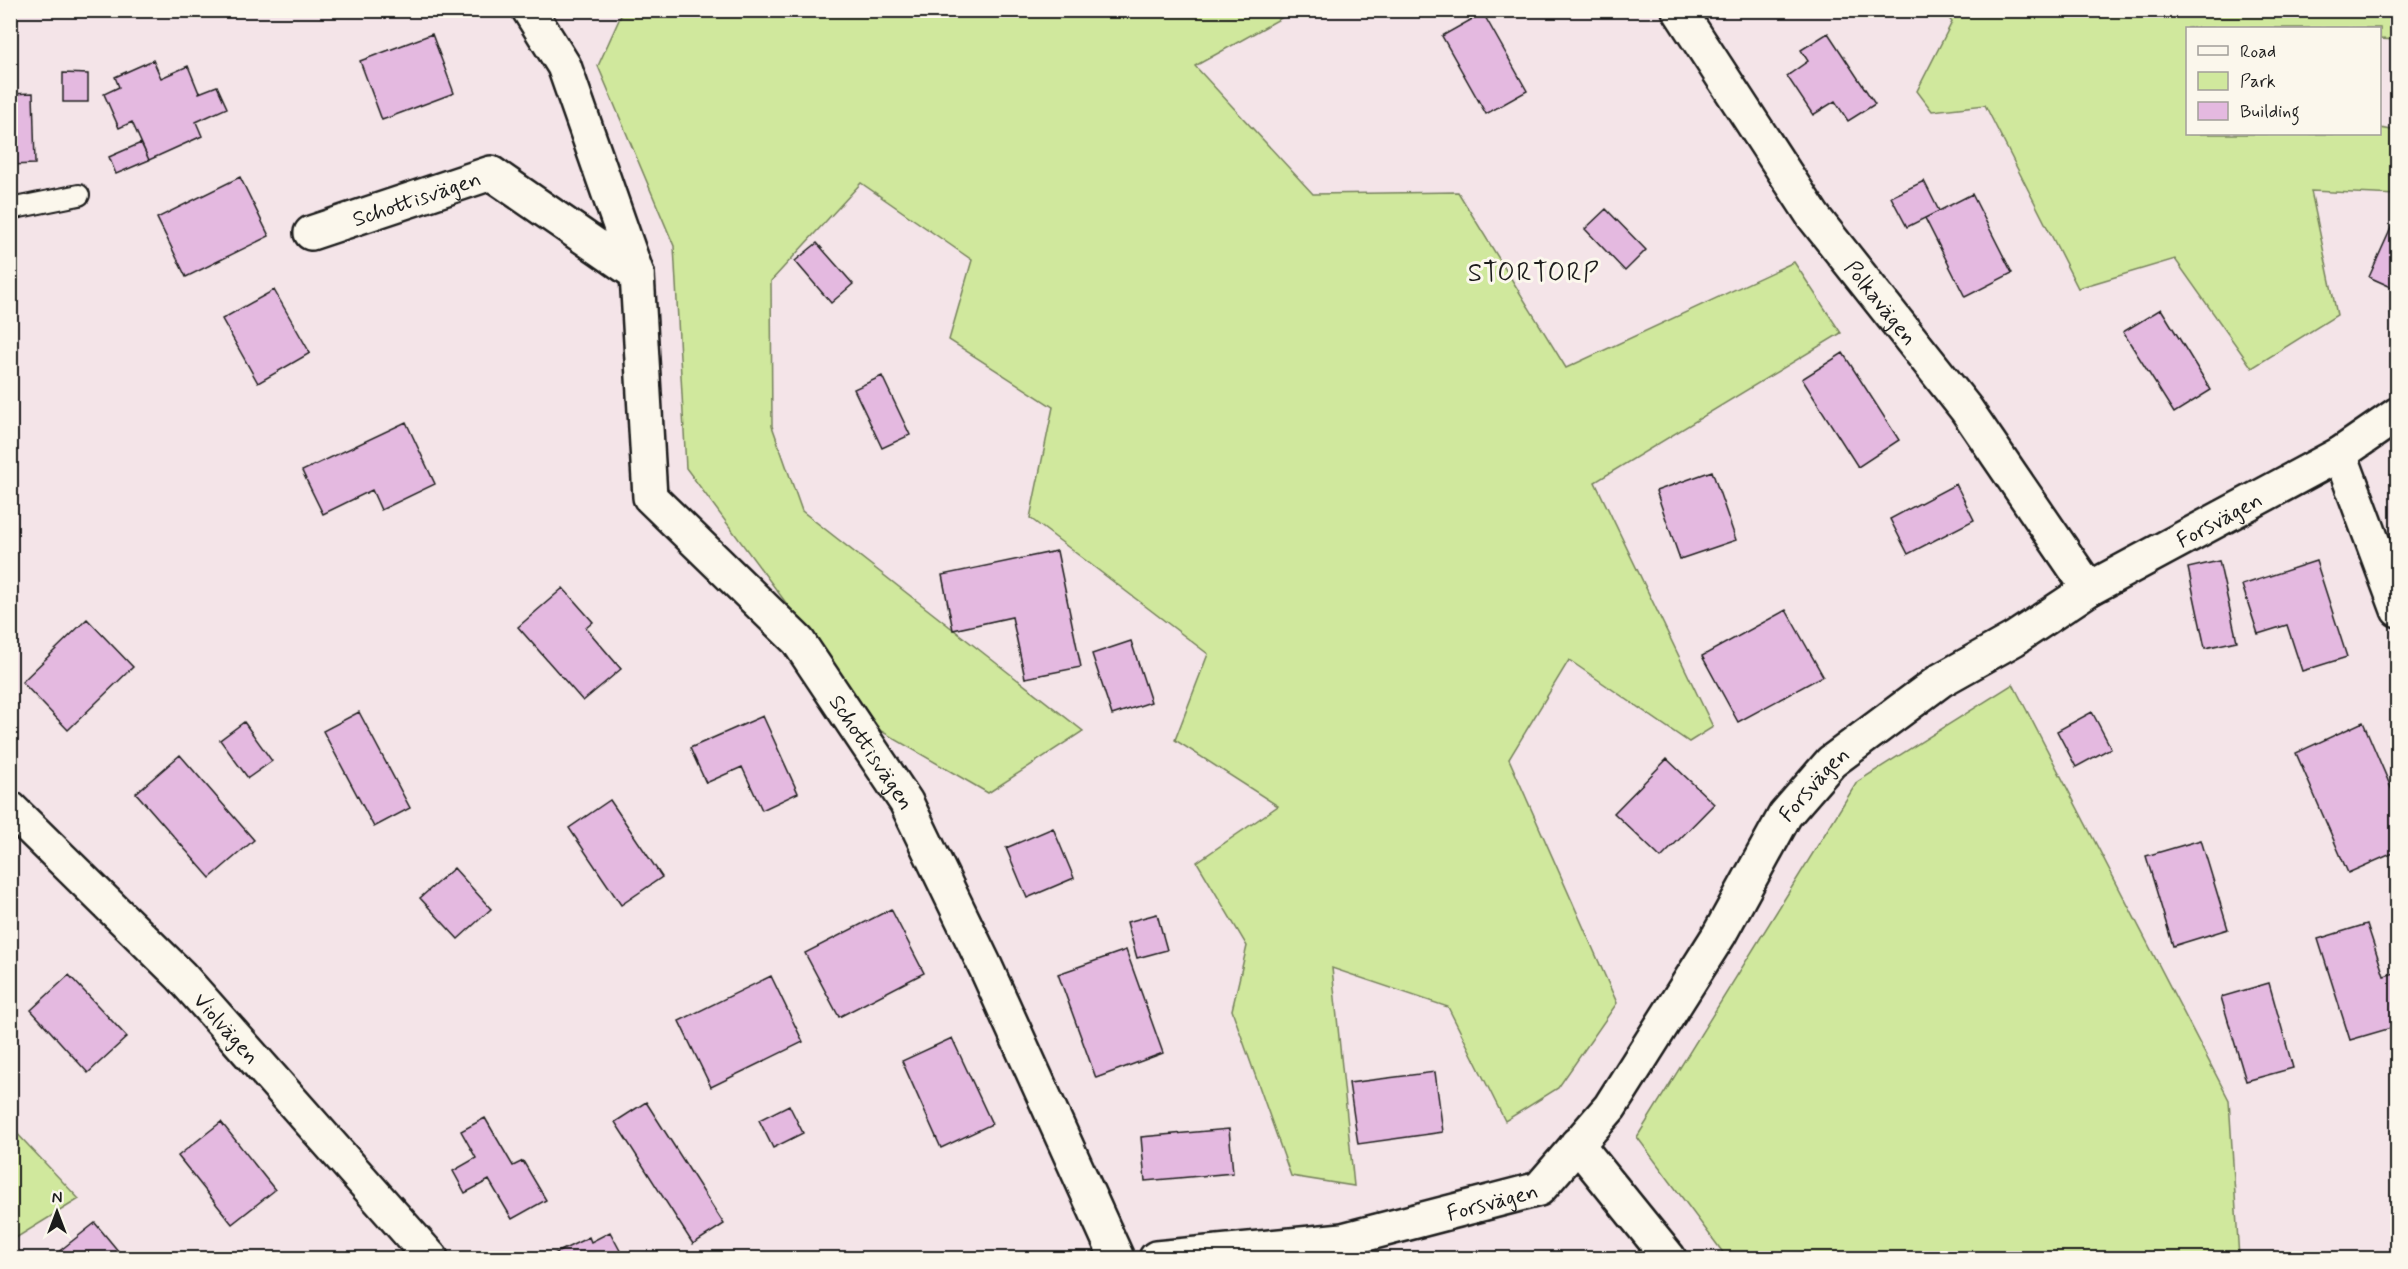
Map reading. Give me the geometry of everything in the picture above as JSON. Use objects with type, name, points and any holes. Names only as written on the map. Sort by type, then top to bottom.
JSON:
[{"type":"street","name":"Schottisvägen","points":[[529,10],[564,66],[637,274],[650,497],[798,641],[906,802],[987,968],[1117,1258]]},
{"type":"street","name":"Polkavägen","points":[[1679,10],[1813,216],[1966,409],[2089,589]]},
{"type":"street","name":"Schottisvägen","points":[[311,233],[491,172],[637,274]]},
{"type":"street","name":"Forsvägen","points":[[1156,1258],[1345,1249],[1539,1189],[1610,1107],[1712,945],[1785,815],[1831,762],[1941,680],[2014,639],[2089,589],[2340,454],[2397,414]]},
{"type":"street","points":[[2340,454],[2397,610]]},
{"type":"street","name":"Violvägen","points":[[10,808],[181,976],[431,1258]]},
{"type":"street","points":[[1577,1144],[1669,1258]]},
{"type":"lane","points":[[10,209],[79,195]]},
{"type":"green space","points":[[623,11],[1294,11],[1195,66],[1313,194],[1458,192],[1566,368],[1794,262],[1841,333],[1595,482],[1713,727],[1689,742],[1569,660],[1509,759],[1617,1003],[1558,1088],[1505,1121],[1448,1007],[1332,968],[1354,1186],[1291,1176],[1232,1010],[1247,946],[1197,862],[1278,806],[1175,740],[1208,654],[1030,518],[1053,407],[949,340],[972,260],[861,183],[771,281],[772,426],[802,511],[1083,731],[988,793],[881,731],[686,468],[674,246],[598,66]]},
{"type":"green space","points":[[1943,11],[2397,11],[2397,40],[2381,39],[2381,27],[2186,27],[2186,135],[2381,135],[2381,128],[2397,131],[2397,195],[2311,191],[2337,315],[2252,368],[2175,259],[2078,288],[1985,105],[1932,111],[1917,91],[1952,22]]},
{"type":"green space","points":[[2013,684],[2229,1100],[2239,1258],[1727,1258],[1637,1137],[1857,782]]},
{"type":"green space","points":[[11,1127],[79,1199],[11,1241]]},
{"type":"building","points":[[1483,13],[1527,91],[1486,114],[1442,36]]},
{"type":"building","points":[[1828,33],[1875,104],[1848,121],[1835,101],[1813,115],[1787,76],[1808,61],[1801,50]]},
{"type":"building","points":[[432,34],[454,93],[382,120],[360,61]]},
{"type":"building","points":[[153,60],[161,78],[188,66],[199,93],[217,86],[227,108],[196,122],[202,136],[149,160],[132,122],[119,128],[104,94],[119,87],[115,77]]},
{"type":"building","points":[[63,73],[88,74],[88,102],[63,102]]},
{"type":"building","points":[[33,93],[35,164],[10,165],[10,94]]},
{"type":"building","points":[[141,143],[149,160],[116,174],[109,157]]},
{"type":"building","points":[[240,177],[269,236],[186,277],[157,218]]},
{"type":"building","points":[[1924,181],[1939,211],[1907,227],[1891,197]]},
{"type":"building","points":[[1972,194],[2012,273],[1965,297],[1925,218]]},
{"type":"building","points":[[1606,209],[1646,250],[1625,271],[1585,229]]},
{"type":"building","points":[[2392,226],[2398,229],[2398,290],[2369,277]]},
{"type":"building","points":[[817,243],[853,284],[831,303],[795,261]]},
{"type":"building","points":[[274,290],[310,353],[258,383],[222,319]]},
{"type":"building","points":[[2161,309],[2211,390],[2174,413],[2123,332]]},
{"type":"building","points":[[1843,353],[1899,440],[1858,467],[1802,379]]},
{"type":"building","points":[[882,376],[910,435],[882,448],[854,389]]},
{"type":"building","points":[[406,422],[435,484],[381,510],[372,490],[323,514],[302,471]]},
{"type":"building","points":[[1712,471],[1736,540],[1680,559],[1656,491]]},
{"type":"building","points":[[1956,484],[1974,520],[1908,554],[1890,519]]},
{"type":"building","points":[[1057,551],[1081,667],[1025,678],[1012,617],[953,630],[942,575]]},
{"type":"building","points":[[2219,561],[2237,641],[2205,648],[2188,568]]},
{"type":"building","points":[[2316,561],[2347,657],[2302,671],[2287,625],[2258,634],[2242,585]]},
{"type":"building","points":[[563,588],[593,622],[586,628],[621,669],[583,701],[518,627]]},
{"type":"building","points":[[1786,610],[1823,676],[1738,722],[1702,656]]},
{"type":"building","points":[[87,619],[133,667],[68,730],[22,682]]},
{"type":"building","points":[[1131,641],[1151,702],[1112,715],[1092,654]]},
{"type":"building","points":[[359,712],[410,808],[374,827],[323,731]]},
{"type":"building","points":[[2092,712],[2111,748],[2076,767],[2057,731]]},
{"type":"building","points":[[763,716],[798,793],[762,810],[742,767],[706,783],[690,748]]},
{"type":"building","points":[[244,722],[272,761],[248,778],[220,740]]},
{"type":"building","points":[[2363,722],[2398,804],[2398,851],[2348,873],[2296,753]]},
{"type":"building","points":[[180,755],[254,840],[210,878],[136,793]]},
{"type":"building","points":[[1667,759],[1714,804],[1661,858],[1614,813]]},
{"type":"building","points":[[610,800],[662,877],[621,905],[569,828]]},
{"type":"building","points":[[1053,828],[1074,878],[1027,898],[1006,848]]},
{"type":"building","points":[[2201,840],[2228,929],[2173,946],[2146,856]]},
{"type":"building","points":[[454,868],[491,909],[458,939],[420,898]]},
{"type":"building","points":[[891,909],[924,973],[839,1017],[805,953]]},
{"type":"building","points":[[1157,914],[1167,950],[1137,958],[1127,922]]},
{"type":"building","points":[[2367,924],[2384,976],[2398,972],[2398,1026],[2350,1040],[2318,939]]},
{"type":"building","points":[[1126,950],[1163,1053],[1096,1078],[1058,974]]},
{"type":"building","points":[[69,975],[127,1037],[88,1073],[31,1010]]},
{"type":"building","points":[[771,976],[803,1042],[711,1087],[679,1021]]},
{"type":"building","points":[[2269,983],[2293,1068],[2246,1081],[2221,997]]},
{"type":"building","points":[[952,1038],[992,1124],[941,1148],[902,1061]]},
{"type":"building","points":[[1435,1072],[1443,1132],[1358,1144],[1349,1083]]},
{"type":"building","points":[[646,1102],[724,1224],[693,1244],[615,1122]]},
{"type":"building","points":[[789,1105],[803,1133],[773,1148],[759,1120]]},
{"type":"building","points":[[485,1118],[513,1166],[523,1161],[546,1200],[512,1219],[489,1180],[465,1193],[453,1171],[476,1158],[461,1131]]},
{"type":"building","points":[[221,1122],[275,1190],[232,1224],[178,1156]]},
{"type":"building","points":[[1229,1129],[1233,1173],[1145,1181],[1141,1137]]},
{"type":"building","points":[[2398,1146],[2398,1173],[2392,1147]]},
{"type":"building","points":[[95,1223],[124,1258],[52,1257]]},
{"type":"building","points":[[610,1232],[624,1258],[546,1258],[589,1237],[591,1242]]},
{"type":"district","name":"STORTORP","points":[[1534,272]]}]
